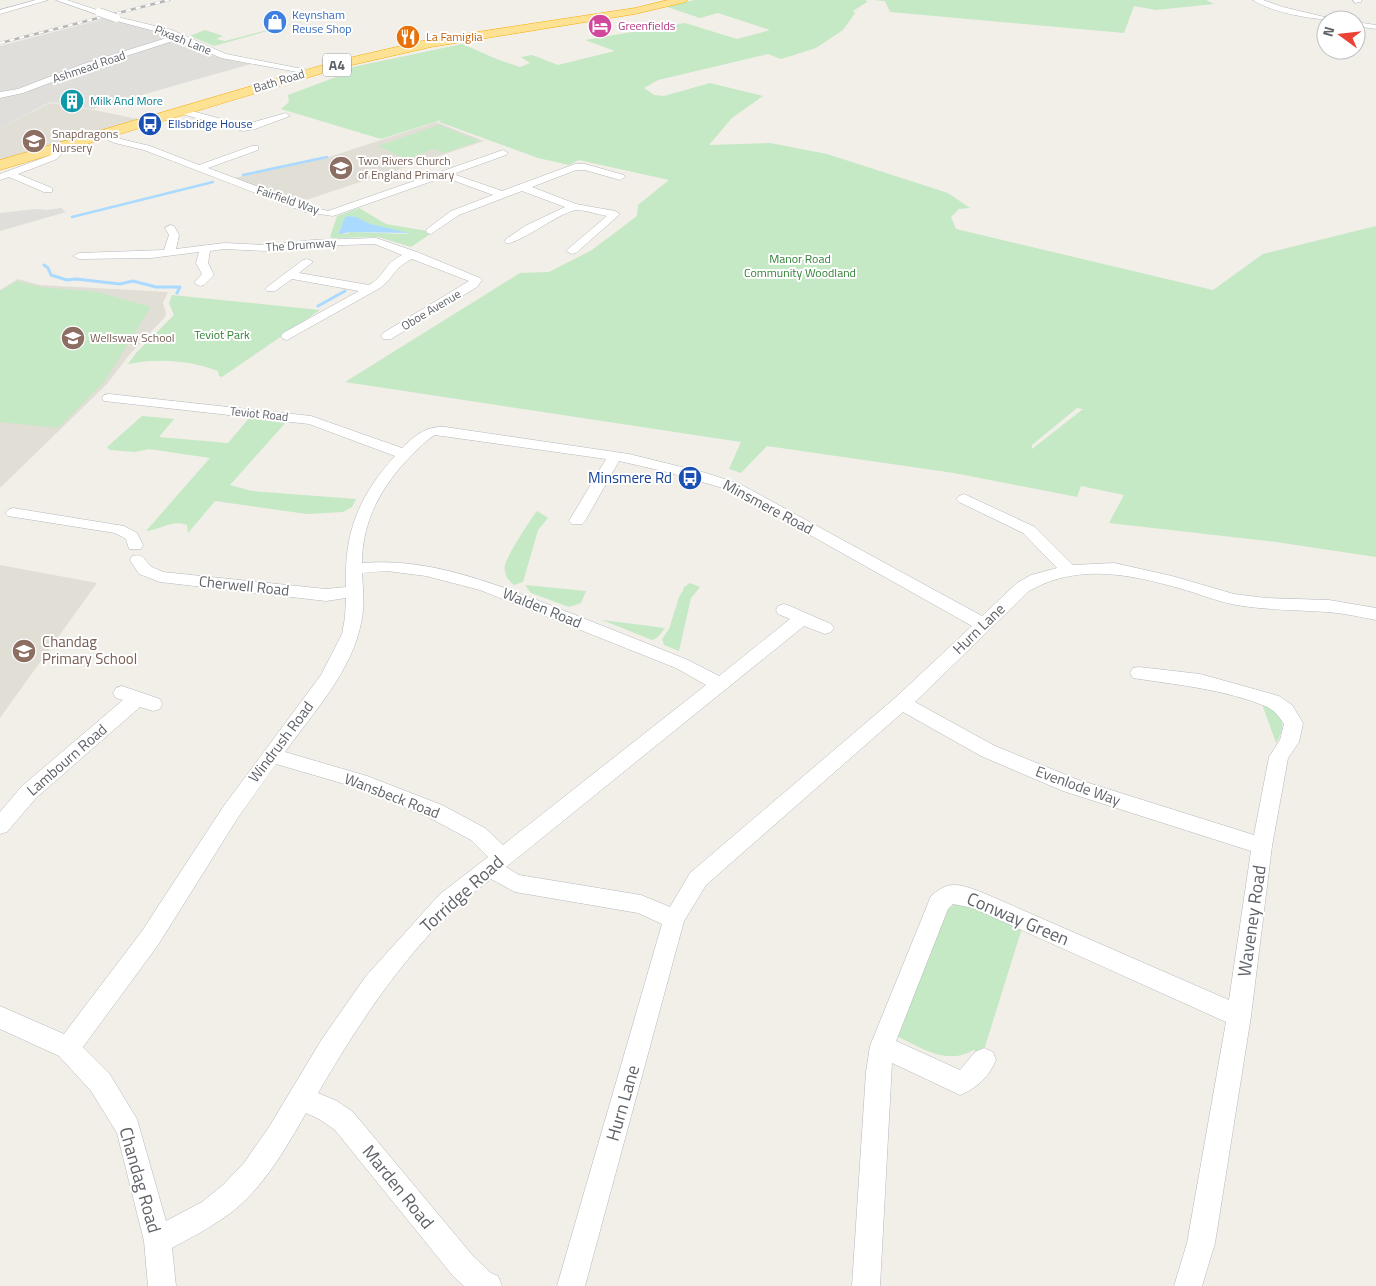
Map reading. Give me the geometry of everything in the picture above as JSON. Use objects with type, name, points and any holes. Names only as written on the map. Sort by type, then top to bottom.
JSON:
[{"type":"highway","name":"Bath Road","points":[[0,165],[308,72],[424,45],[626,13],[682,0]]},
{"type":"street","points":[[0,12],[44,0]]},
{"type":"street","name":"Pixash Lane","points":[[60,0],[179,37],[230,58],[308,72]]},
{"type":"street","points":[[1257,0],[1286,10],[1316,16]]},
{"type":"street","name":"Ashmead Road","points":[[0,95],[20,91],[86,66],[179,37]]},
{"type":"street","points":[[181,111],[242,128],[252,127],[286,116]]},
{"type":"street","name":"Fairfield Way","points":[[102,134],[118,141],[147,148],[309,210],[329,214],[503,152]]},
{"type":"street","points":[[199,168],[239,157],[255,148]]},
{"type":"street","points":[[0,177],[54,157],[56,154],[49,150]]},
{"type":"street","points":[[431,231],[451,214],[580,166],[620,177]]},
{"type":"street","points":[[11,174],[48,190]]},
{"type":"street","points":[[444,174],[502,194]]},
{"type":"street","points":[[522,187],[574,206],[615,214],[572,251]]},
{"type":"street","points":[[510,241],[529,228],[574,206]]},
{"type":"street","points":[[319,243],[329,214]]},
{"type":"street","points":[[169,253],[174,235],[170,228]]},
{"type":"street","name":"The Drumway","points":[[79,256],[118,251],[169,253],[224,246],[267,248],[319,243],[376,241],[475,278],[475,282]]},
{"type":"street","points":[[200,283],[208,275],[202,263],[205,249]]},
{"type":"street","points":[[287,336],[385,280],[390,268],[394,264],[413,254]]},
{"type":"street","points":[[271,290],[307,262]]},
{"type":"street","points":[[290,275],[369,290]]},
{"type":"street","name":"Oboe Avenue","points":[[387,336],[475,282]]},
{"type":"street","name":"Teviot Road","points":[[109,398],[311,420],[404,454]]},
{"type":"street","name":"Windrush Road","points":[[68,1048],[150,938],[230,813],[328,680],[340,659],[352,627],[356,592],[353,569],[355,544],[360,520],[374,492],[391,468],[404,454],[429,433],[445,431]]},
{"type":"street","name":"Minsmere Road","points":[[445,431],[675,467],[736,487],[983,624]]},
{"type":"street","points":[[577,522],[614,457]]},
{"type":"street","points":[[968,505],[1029,530],[1068,570]]},
{"type":"street","name":"Cherwell Road","points":[[13,513],[118,528],[134,538],[137,552],[145,570],[160,576],[326,595],[356,592]]},
{"type":"street","name":"Walden Road","points":[[353,569],[397,567],[426,571],[485,586],[682,664],[721,685]]},
{"type":"street","name":"Hurn Lane","points":[[571,1286],[674,919],[698,879],[902,702],[1023,587],[1038,579],[1068,570],[1114,568],[1172,581],[1233,599],[1266,604],[1330,606],[1376,614]]},
{"type":"street","name":"Torridge Road","points":[[158,1241],[211,1212],[253,1172],[331,1047],[392,961],[448,901],[721,685],[794,614],[824,628]]},
{"type":"street","name":"Waveney Road","points":[[1139,673],[1200,681],[1272,701],[1286,710],[1294,723],[1289,742],[1279,758],[1262,846],[1238,1016],[1201,1243],[1188,1286]]},
{"type":"street","name":"Lambourn Road","points":[[0,826],[29,792],[138,699]]},
{"type":"street","name":"Evenlode Way","points":[[902,702],[988,752],[1070,785],[1262,846]]},
{"type":"street","name":"Wansbeck Road","points":[[271,756],[360,781],[435,812],[478,834],[495,862]]},
{"type":"street","points":[[495,862],[514,883],[641,904],[674,919]]},
{"type":"street","name":"Conway Green","points":[[866,1286],[878,1072],[882,1046],[938,903],[949,894],[964,895],[981,901],[1238,1016]]},
{"type":"street","name":"Chandag Road","points":[[0,1017],[68,1048],[100,1082],[128,1128],[158,1241],[162,1286]]},
{"type":"street","points":[[882,1046],[960,1083],[968,1079],[984,1060]]},
{"type":"street","name":"Marden Road","points":[[299,1100],[320,1104],[333,1111],[344,1121],[463,1266],[481,1283],[488,1286]]},
{"type":"shaded area","points":[[107,18],[161,33],[210,55],[251,64],[92,109],[50,102],[0,128],[0,46]]},
{"type":"shaded area","name":"Snapdragons Nursery","points":[[50,103],[142,120],[0,162],[0,128]]},
{"type":"shaded area","name":"Two Rivers Church of England Primary","points":[[436,122],[484,141],[300,202],[234,178],[326,158]]},
{"type":"shaded area","points":[[61,208],[66,212],[0,231],[0,213]]},
{"type":"shaded area","name":"Wellsway School","points":[[18,279],[40,285],[168,292],[163,303],[166,313],[165,317],[130,354],[107,384],[0,488],[0,290]]},
{"type":"shaded area","name":"Chandag Primary School","points":[[0,565],[97,583],[0,718]]},
{"type":"green space","name":"Manor Road Community Woodland","points":[[694,0],[866,0],[867,2],[853,11],[855,13],[843,30],[816,48],[781,59],[768,54],[658,80],[644,88],[654,95],[664,96],[710,83],[763,96],[732,118],[709,145],[770,143],[827,154],[948,193],[970,208],[959,209],[951,217],[956,229],[1213,290],[1263,254],[1376,226],[1376,557],[1276,542],[1109,523],[1124,495],[1081,486],[1077,497],[954,473],[767,446],[741,473],[729,469],[741,442],[345,382],[520,273],[549,272],[592,250],[637,216],[638,205],[669,180],[579,160],[569,165],[538,158],[439,122],[441,120],[381,139],[281,109],[289,102],[288,95],[344,74],[334,71],[462,44],[520,67],[530,63],[521,57],[532,55],[558,65],[615,51],[585,40],[685,23],[737,39],[770,30],[718,13],[700,18],[667,7]],"holes":[[[1077,408],[1083,409],[1032,449],[1032,445]]]},
{"type":"green space","points":[[873,0],[1206,0],[1214,4],[1156,10],[1134,6],[1124,33],[890,12],[885,1]]},
{"type":"green space","points":[[306,18],[314,18],[214,46],[190,36],[205,30],[223,36],[216,39],[225,41],[299,22]]},
{"type":"green space","points":[[439,125],[480,141],[444,153],[433,149],[407,159],[378,146]]},
{"type":"green space","points":[[359,208],[386,224],[433,232],[411,247],[378,237],[333,238],[330,237],[337,216]],"holes":[[[347,216],[374,226],[409,233],[350,232],[346,234],[338,232]]]},
{"type":"green space","name":"Wellsway School","points":[[17,281],[40,287],[98,292],[151,307],[104,382],[58,428],[0,422],[0,291]]},
{"type":"green space","name":"Teviot Park","points":[[172,295],[320,310],[222,377],[219,376],[218,371],[185,362],[150,361],[128,364],[136,353],[174,315],[169,303]]},
{"type":"green space","points":[[142,416],[174,419],[159,437],[228,443],[250,417],[287,421],[230,485],[252,491],[356,499],[352,507],[343,512],[307,514],[215,501],[188,533],[187,525],[182,523],[146,531],[210,458],[149,449],[135,452],[110,450],[107,447]]},
{"type":"green space","points":[[537,511],[548,518],[538,530],[523,582],[514,585],[506,576],[505,565],[515,545]]},
{"type":"green space","points":[[690,583],[700,587],[691,598],[679,651],[664,645],[662,639],[669,629],[683,588]]},
{"type":"green space","points":[[525,585],[586,591],[581,603],[569,607],[531,593]]},
{"type":"green space","points":[[602,620],[665,628],[658,637],[652,640]]},
{"type":"green space","points":[[1262,704],[1275,711],[1281,719],[1282,730],[1276,743]]},
{"type":"green space","points":[[961,901],[1023,925],[983,1053],[973,1050],[964,1054],[945,1056],[935,1054],[898,1037],[945,909],[952,903]]},
{"type":"water","points":[[347,216],[356,217],[370,224],[409,233],[350,232],[340,234],[338,232]]},
{"type":"waterway","points":[[243,175],[327,157]]},
{"type":"waterway","points":[[72,217],[213,182]]},
{"type":"waterway","points":[[44,265],[48,268],[51,275],[67,280],[76,279],[120,284],[133,281],[156,287],[180,287],[177,293]]},
{"type":"waterway","points":[[318,306],[345,291]]},
{"type":"railway","points":[[0,43],[169,0]]},
{"type":"place","name":"Keynsham Reuse Shop","points":[[275,22]]},
{"type":"place","name":"Greenfields","points":[[600,26]]},
{"type":"place","name":"La Famiglia","points":[[408,37]]},
{"type":"place","name":"Milk And More","points":[[72,101]]},
{"type":"place","name":"Ellsbridge House","points":[[150,124]]},
{"type":"place","name":"Snapdragons Nursery","points":[[34,141]]},
{"type":"place","name":"Two Rivers Church of England Primary","points":[[341,168]]},
{"type":"place","name":"Wellsway School","points":[[73,338]]},
{"type":"place","name":"Minsmere Rd","points":[[690,478]]},
{"type":"place","name":"Chandag Primary School","points":[[24,651]]}]
